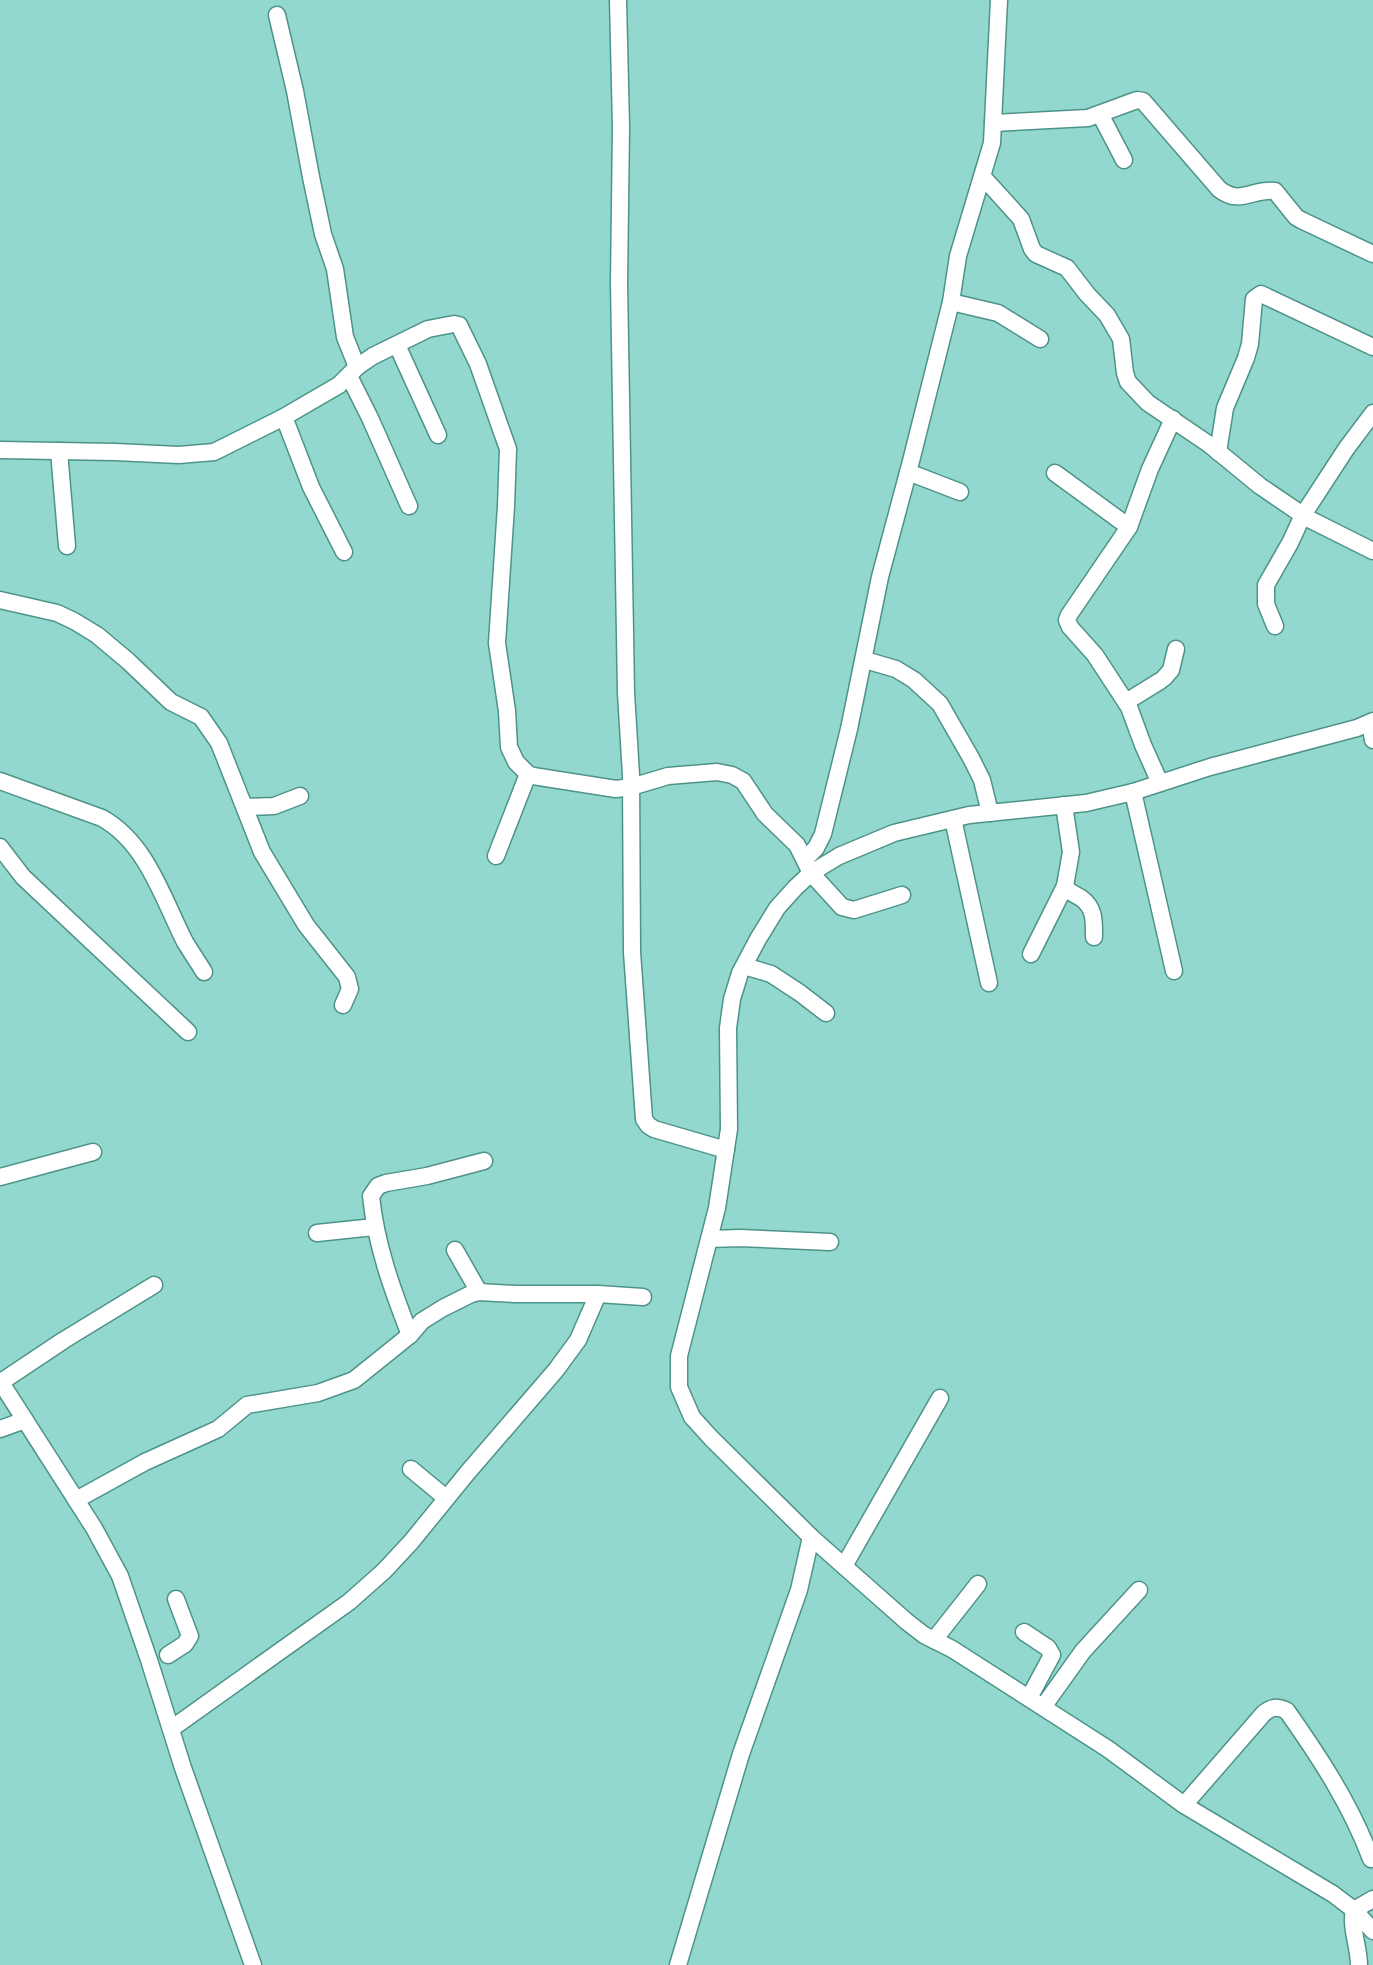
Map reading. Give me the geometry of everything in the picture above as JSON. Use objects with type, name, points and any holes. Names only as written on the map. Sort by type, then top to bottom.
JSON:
[{"type":"street","points":[[618,0],[621,128],[618,283],[626,683],[631,787],[632,952],[644,1118],[648,1125],[654,1129],[726,1150]]},
{"type":"street","points":[[999,0],[992,143],[958,256],[951,302],[880,578],[850,729],[823,834],[795,888],[777,908],[744,966],[732,999],[728,1028],[729,1129],[717,1208],[679,1356],[679,1387],[692,1417],[710,1438],[811,1537],[906,1621],[924,1635],[952,1649],[1108,1749],[1184,1805],[1333,1894],[1354,1910],[1373,1931]]},
{"type":"street","points":[[277,15],[296,91],[323,234],[335,269],[345,337],[353,372],[370,418],[409,506]]},
{"type":"street","points":[[993,123],[1088,118],[1137,100],[1143,101],[1219,189],[1227,195],[1239,197],[1269,190],[1275,191],[1296,217],[1373,254]]},
{"type":"street","points":[[1100,114],[1124,160]]},
{"type":"street","points":[[983,177],[1021,219],[1032,249],[1036,254],[1067,268],[1087,294],[1108,315],[1121,339],[1125,373],[1128,382],[1148,403],[1218,452],[1260,486],[1303,515],[1373,551]]},
{"type":"street","points":[[1218,452],[1225,408],[1250,344],[1254,299],[1257,295],[1261,294],[1373,347]]},
{"type":"street","points":[[951,302],[998,313],[1040,338]]},
{"type":"street","points":[[0,450],[179,455],[203,454],[226,448],[340,385],[373,356],[428,329],[454,324],[459,325],[478,364],[508,449],[497,643],[507,711],[509,747],[516,762],[528,774],[616,789],[631,787],[668,776],[717,772],[732,775],[743,781],[761,809],[797,845],[808,866],[842,907],[854,910],[902,895]]},
{"type":"street","points":[[397,345],[438,435]]},
{"type":"street","points":[[1274,626],[1266,604],[1266,585],[1290,543],[1303,515],[1346,449],[1373,413]]},
{"type":"street","points":[[284,417],[311,487],[344,552]]},
{"type":"street","points":[[1160,783],[1126,702],[1095,655],[1070,628],[1068,616],[1129,527],[1150,468],[1173,419]]},
{"type":"street","points":[[59,451],[67,546]]},
{"type":"street","points":[[908,472],[960,492]]},
{"type":"street","points":[[1055,473],[1129,527]]},
{"type":"street","points":[[0,600],[57,613],[74,621],[97,635],[172,702],[201,717],[219,743],[256,838],[272,870],[306,925],[347,977],[350,989],[343,1005]]},
{"type":"street","points":[[1126,702],[1162,680],[1171,670],[1176,649]]},
{"type":"street","points":[[864,660],[896,669],[914,680],[940,704],[982,780],[990,813]]},
{"type":"street","points":[[808,866],[839,856],[894,833],[953,819],[990,813],[1086,803],[1133,792],[1210,767],[1357,728],[1372,722],[1373,740]]},
{"type":"street","points":[[496,856],[528,774]]},
{"type":"street","points":[[0,781],[102,818],[112,823],[122,832],[143,857],[186,944],[204,972]]},
{"type":"street","points":[[1133,792],[1174,971]]},
{"type":"street","points":[[245,807],[274,806],[300,796]]},
{"type":"street","points":[[1031,954],[1065,886],[1071,852],[1064,805]]},
{"type":"street","points":[[953,819],[989,983]]},
{"type":"street","points":[[0,847],[23,877],[188,1032]]},
{"type":"street","points":[[1065,886],[1068,891],[1082,899],[1090,907],[1093,913],[1094,937]]},
{"type":"street","points":[[744,966],[771,974],[826,1013]]},
{"type":"street","points":[[0,1177],[93,1152]]},
{"type":"street","points":[[410,1335],[393,1291],[374,1227],[371,1196],[378,1186],[386,1183],[427,1176],[484,1162]]},
{"type":"street","points":[[317,1233],[374,1227]]},
{"type":"street","points":[[709,1239],[740,1238],[830,1242]]},
{"type":"street","points":[[455,1250],[479,1292]]},
{"type":"street","points":[[154,1285],[0,1382],[94,1528],[120,1576],[160,1659],[171,1729],[253,1965]]},
{"type":"street","points":[[76,1500],[145,1462],[218,1428],[247,1405],[318,1392],[354,1380],[410,1335],[422,1321],[442,1308],[479,1292],[643,1296]]},
{"type":"street","points":[[171,1729],[349,1602],[384,1571],[562,1363],[578,1340],[598,1294]]},
{"type":"street","points":[[844,1566],[940,1398]]},
{"type":"street","points":[[0,1429],[25,1420]]},
{"type":"street","points":[[411,1469],[446,1498]]},
{"type":"street","points":[[678,1965],[741,1754],[799,1590],[811,1537]]},
{"type":"street","points":[[934,1640],[978,1584]]},
{"type":"street","points":[[1043,1707],[1083,1651],[1139,1590]]},
{"type":"street","points":[[160,1659],[185,1644],[190,1636],[176,1600]]},
{"type":"street","points":[[1024,1632],[1048,1648],[1052,1655],[1029,1698]]},
{"type":"street","points":[[1184,1805],[1264,1713],[1271,1708],[1281,1708],[1287,1711],[1335,1783],[1361,1831],[1372,1859]]},
{"type":"street","points":[[1359,1965],[1359,1955],[1352,1919],[1354,1910],[1373,1899]]}]
